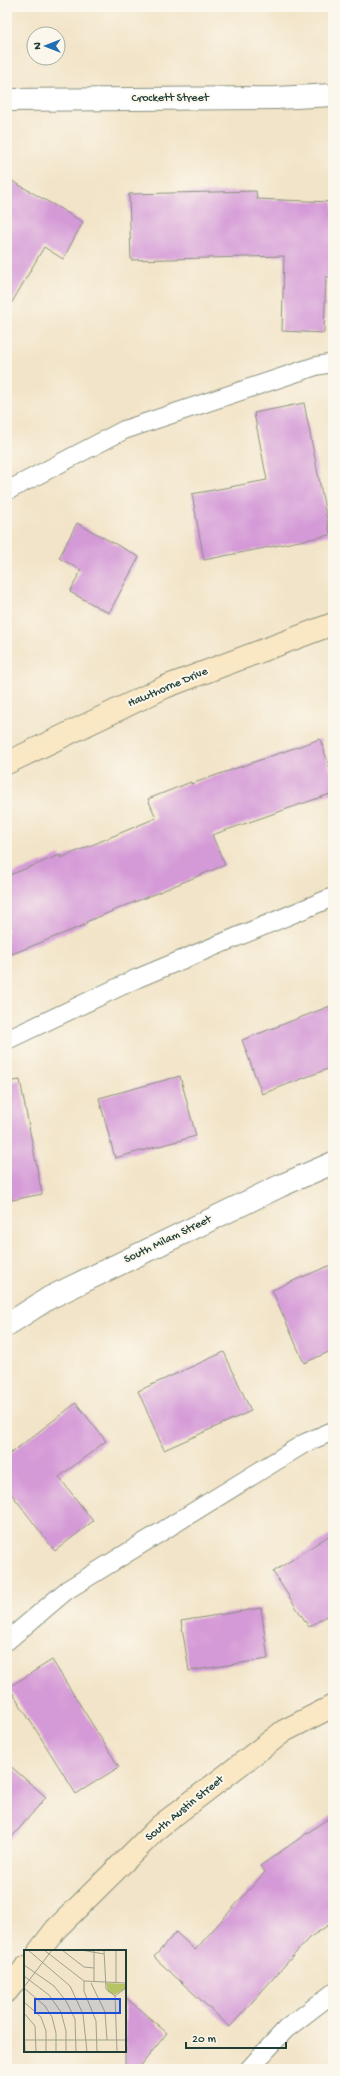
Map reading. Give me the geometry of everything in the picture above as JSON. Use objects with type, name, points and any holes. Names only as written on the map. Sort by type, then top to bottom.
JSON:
[{"type":"street","name":"Crockett Street","points":[[7,100],[276,98],[333,95]]},
{"type":"street","name":"Hawthorne Drive","points":[[7,763],[165,687],[333,624]]},
{"type":"street","name":"South Milam Street","points":[[7,1325],[49,1298],[280,1186],[333,1163]]},
{"type":"street","name":"South Austin Street","points":[[40,1950],[56,1929],[160,1826],[284,1731],[333,1706]]},
{"type":"street","points":[[7,1991],[24,1969]]},
{"type":"lane","points":[[7,491],[124,430],[316,366],[333,363]]},
{"type":"lane","points":[[7,1040],[138,978],[333,897]]},
{"type":"lane","points":[[7,1640],[67,1590],[305,1443],[333,1431]]},
{"type":"lane","points":[[250,2069],[286,2029],[333,1993]]},
{"type":"building","points":[[7,178],[83,222],[63,259],[44,247],[7,311]]},
{"type":"building","points":[[256,191],[257,199],[333,202],[333,277],[326,277],[324,333],[282,331],[284,256],[131,260],[129,194]]},
{"type":"building","points":[[304,403],[330,535],[204,560],[192,494],[267,480],[254,413]]},
{"type":"building","points":[[77,523],[139,557],[109,613],[70,592],[81,570],[59,558]]},
{"type":"building","points":[[320,739],[333,777],[333,793],[212,835],[225,865],[86,922],[87,924],[7,956],[7,876],[60,855],[61,858],[156,818],[148,799],[191,782],[191,784]]},
{"type":"building","points":[[333,1005],[333,1067],[262,1094],[242,1040]]},
{"type":"building","points":[[180,1076],[196,1136],[115,1158],[99,1098]]},
{"type":"building","points":[[20,1080],[42,1194],[7,1201],[7,1082]]},
{"type":"building","points":[[333,1264],[333,1350],[304,1363],[272,1290]]},
{"type":"building","points":[[224,1352],[251,1411],[164,1450],[138,1391]]},
{"type":"building","points":[[76,1403],[106,1441],[59,1477],[93,1521],[55,1551],[7,1488],[7,1456]]},
{"type":"building","points":[[333,1533],[333,1612],[309,1627],[273,1572]]},
{"type":"building","points":[[261,1608],[268,1659],[189,1671],[181,1621]]},
{"type":"building","points":[[52,1660],[119,1767],[76,1794],[9,1687]]},
{"type":"building","points":[[7,1763],[46,1797],[7,1843]]},
{"type":"building","points":[[333,1815],[333,1922],[309,1938],[230,2027],[154,1957],[176,1932],[195,1950],[265,1872],[260,1866]]},
{"type":"building","points":[[126,1998],[167,2033],[138,2069],[125,2069]]}]
